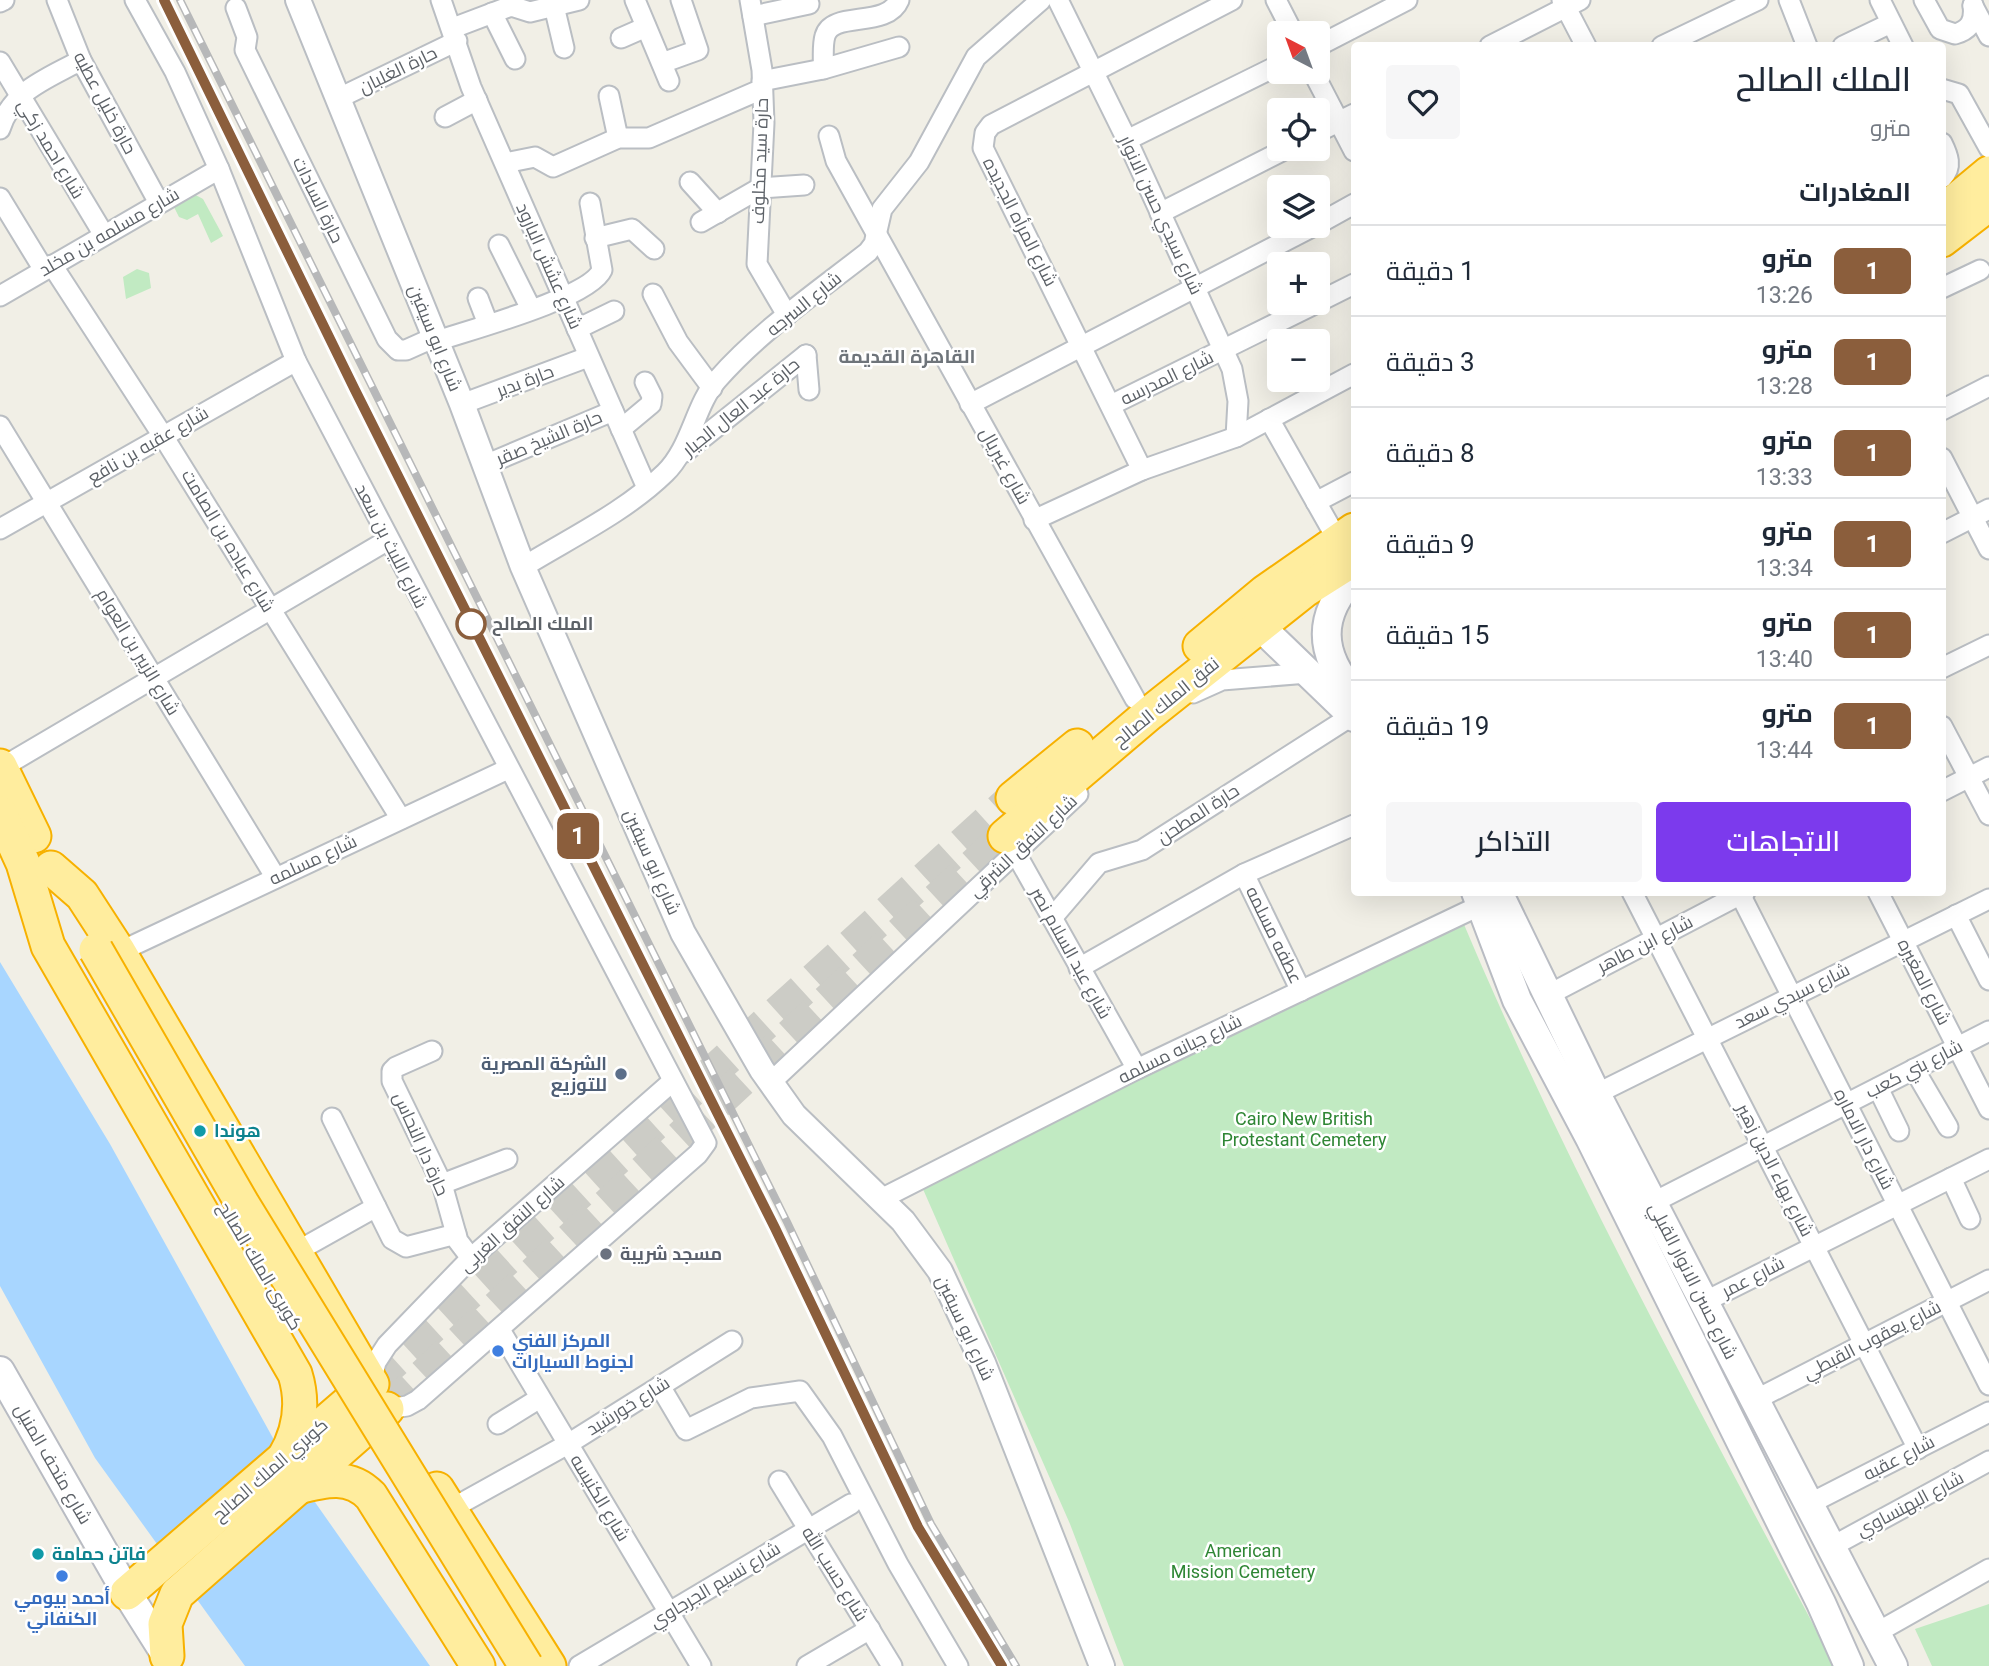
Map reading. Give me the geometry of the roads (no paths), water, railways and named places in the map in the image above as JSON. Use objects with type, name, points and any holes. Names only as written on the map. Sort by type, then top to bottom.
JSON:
[{"type":"highway","points":[[1946,209],[1989,173]]},
{"type":"highway","points":[[1946,237],[1989,204]]},
{"type":"highway","name":"نفق الملك الصالح","points":[[1010,844],[1147,711],[1251,619],[1345,561]]},
{"type":"highway","name":"نفق الملك الصالح","points":[[1013,798],[1147,711]]},
{"type":"highway","points":[[1,767],[37,865],[48,946],[295,1374],[304,1425]]},
{"type":"highway","points":[[0,814],[37,865],[82,895],[119,952],[379,1396],[548,1666]]},
{"type":"highway","name":"كوبرى الملك الصالح","points":[[37,865],[76,964],[502,1666]]},
{"type":"highway","name":"كوبرى الملك الصالح","points":[[37,865],[526,1666]]},
{"type":"highway","points":[[261,1316],[311,1282]]},
{"type":"highway","name":"كوبري الملك الصالح","points":[[303,1475],[304,1425],[379,1396]]},
{"type":"highway","name":"كوبري الملك الصالح","points":[[161,1581],[303,1475],[379,1396]]},
{"type":"highway","points":[[303,1475],[350,1480],[361,1486],[399,1540],[478,1666]]},
{"type":"highway","points":[[399,1540],[402,1529],[417,1513],[439,1508],[449,1510]]},
{"type":"highway","points":[[161,1581],[170,1661]]},
{"type":"main road","points":[[1345,561],[1326,641],[1337,674],[1351,703]]},
{"type":"main road","points":[[1251,619],[1308,673],[1351,707]]},
{"type":"main road","name":"شارع حسن الانوار القبلي","points":[[1491,896],[1517,1000],[1590,1138],[1821,1603],[1849,1666]]},
{"type":"main road","name":"شارع حسن الانوار القبلي","points":[[1492,896],[1893,1666]]},
{"type":"main road","name":"شارع متحف المنيل","points":[[0,1371],[161,1581],[170,1661]]},
{"type":"street","name":"حارة خليل عطيه","points":[[57,0],[80,60],[159,203]]},
{"type":"street","name":"شارع الليث بن سعد","points":[[135,0],[175,72],[219,169],[296,361],[706,1143],[698,1154],[500,1330]]},
{"type":"street","name":"شارع ابو سيفين","points":[[298,0],[462,404],[523,567],[683,933],[770,1083],[818,1142],[903,1221],[940,1272],[962,1318],[1101,1666]]},
{"type":"street","name":"شارع عشش البارود","points":[[441,0],[477,100],[647,488]]},
{"type":"street","name":"حارة الغلبان","points":[[339,98],[492,13],[511,6],[528,13],[579,0]]},
{"type":"street","points":[[649,0],[637,0],[666,72],[698,50],[681,0]]},
{"type":"street","points":[[825,36],[835,24],[886,14],[899,0]]},
{"type":"street","name":"شارع سيدي حسن الانوار","points":[[1055,0],[1127,140],[1224,350],[1236,385],[1236,437]]},
{"type":"street","name":"شارع السرجه","points":[[523,567],[647,488],[676,460],[712,388],[787,315],[868,252],[883,209],[919,162],[976,57],[1055,0]]},
{"type":"street","name":"شارع المرأه الجديده","points":[[1142,470],[983,148],[983,141],[990,125],[1232,0]]},
{"type":"street","points":[[1276,0],[1287,21]]},
{"type":"street","points":[[1330,40],[1407,0]]},
{"type":"street","points":[[1670,42],[1758,0]]},
{"type":"street","points":[[1789,0],[1805,42]]},
{"type":"street","points":[[1880,0],[1901,42]]},
{"type":"street","points":[[1924,0],[1940,29],[1955,34],[1969,27],[1973,20],[1971,3]]},
{"type":"street","points":[[751,8],[809,2],[825,36],[823,69]]},
{"type":"street","points":[[1497,42],[1569,2],[1584,42]]},
{"type":"street","points":[[1971,3],[1989,36]]},
{"type":"street","points":[[554,6],[564,48]]},
{"type":"street","name":"حارة السادات","points":[[236,8],[247,37],[245,50],[387,339],[398,351],[436,339]]},
{"type":"street","name":"حارة سيد مخلوف","points":[[751,8],[762,85],[764,142],[757,264],[787,315]]},
{"type":"street","points":[[492,13],[515,60]]},
{"type":"street","points":[[1851,42],[1891,23]]},
{"type":"street","points":[[621,38],[646,27]]},
{"type":"street","points":[[505,163],[535,157],[553,167],[618,138],[649,138],[762,85],[899,47]]},
{"type":"street","points":[[0,129],[4,116],[19,95],[80,60]]},
{"type":"street","name":"شارع احمد زكي","points":[[0,62],[104,235]]},
{"type":"street","points":[[1127,140],[1267,71]]},
{"type":"street","points":[[1322,84],[1347,118],[1351,137]]},
{"type":"street","points":[[1946,90],[1959,94],[1989,148]]},
{"type":"street","points":[[609,96],[618,138]]},
{"type":"street","points":[[445,117],[477,100]]},
{"type":"street","points":[[1330,126],[1347,118]]},
{"type":"street","name":"شارع غبريال","points":[[829,136],[836,161],[1034,520],[1147,711]]},
{"type":"street","points":[[1946,152],[1949,158],[1946,172]]},
{"type":"street","points":[[1160,214],[1267,159]]},
{"type":"street","name":"شارع مسلمه بن مخلد","points":[[0,296],[219,169]]},
{"type":"street","points":[[690,181],[709,217],[760,188],[804,185]]},
{"type":"street","name":"شارع عباده بن الصامت","points":[[0,198],[163,436],[401,819]]},
{"type":"street","points":[[436,339],[564,298],[599,277],[602,270],[590,203]]},
{"type":"street","points":[[1330,217],[1351,206]]},
{"type":"street","points":[[595,238],[632,229],[654,249]]},
{"type":"street","points":[[970,404],[1291,238]]},
{"type":"street","points":[[499,245],[531,309]]},
{"type":"street","points":[[1946,286],[1980,270]]},
{"type":"street","name":"شارع المدرسه","points":[[1330,296],[1351,285]]},
{"type":"street","points":[[653,295],[678,342],[712,388]]},
{"type":"street","points":[[478,298],[488,324]]},
{"type":"street","points":[[577,329],[614,311]]},
{"type":"street","name":"شارع المدرسه","points":[[1111,405],[1292,315]]},
{"type":"street","name":"حارة عبد العال الجيار","points":[[676,460],[736,408],[806,355],[809,390]]},
{"type":"street","name":"حارة بدير","points":[[462,404],[589,357]]},
{"type":"street","name":"شارع عقبه بن نافع","points":[[0,529],[296,361]]},
{"type":"street","points":[[1034,520],[1142,470],[1236,437],[1351,376]]},
{"type":"street","name":"حارة الشيخ صقر","points":[[485,465],[617,420],[651,404],[652,396],[645,382]]},
{"type":"street","points":[[1946,408],[1987,392]]},
{"type":"street","points":[[1269,419],[1316,502],[1345,561]]},
{"type":"street","name":"شارع الزبير بن العوام","points":[[0,426],[276,878]]},
{"type":"street","points":[[1946,464],[1981,513],[1989,549]]},
{"type":"street","points":[[1316,502],[1351,484]]},
{"type":"street","points":[[1946,531],[1981,513]]},
{"type":"street","points":[[1,767],[388,540]]},
{"type":"street","points":[[1946,666],[1989,645]]},
{"type":"street","points":[[1147,711],[1185,698],[1222,680],[1308,673]]},
{"type":"street","name":"حارة المطحن","points":[[1052,918],[1073,897],[1090,871],[1100,863],[1142,850],[1351,711]]},
{"type":"street","points":[[1946,734],[1989,816]]},
{"type":"street","points":[[1946,789],[1989,767]]},
{"type":"street","name":"شارع مسلمه","points":[[119,952],[508,769]]},
{"type":"street","name":"عطفه مسلمه","points":[[1301,991],[1244,874],[1351,826]]},
{"type":"street","name":"شارع النفق الشرقي","points":[[770,1083],[1010,844]]},
{"type":"street","name":"شارع عبد السلام نصر","points":[[1010,844],[1136,1069]]},
{"type":"street","points":[[1079,968],[1244,874]]},
{"type":"street","name":"شارع جبانه مسلمه","points":[[881,1199],[1136,1069],[1301,991],[1489,896]]},
{"type":"street","name":"شارع بهاء الدين زهير","points":[[1634,896],[1918,1448]]},
{"type":"street","name":"شارع ابن طاهر","points":[[1546,996],[1736,896]]},
{"type":"street","name":"شارع دار الاماره","points":[[1743,896],[1989,1385]]},
{"type":"street","name":"شارع المغيره","points":[[1880,896],[1989,1109]]},
{"type":"street","name":"شارع سيدي سعد","points":[[1596,1094],[1989,899]]},
{"type":"street","points":[[1956,915],[1989,980]]},
{"type":"street","name":"شارع بني كعب","points":[[1652,1203],[1989,1031]]},
{"type":"street","name":"حارة دار النحاس","points":[[432,1051],[396,1067],[391,1075],[442,1184],[461,1246],[471,1258]]},
{"type":"street","points":[[1914,1069],[1948,1127]]},
{"type":"street","name":"شارع النفق الغربى","points":[[379,1396],[376,1362],[387,1345],[471,1258],[673,1081]]},
{"type":"street","points":[[1878,1088],[1899,1131]]},
{"type":"street","points":[[332,1118],[392,1238],[400,1246],[407,1247],[456,1234]]},
{"type":"street","name":"شارع عمر","points":[[1704,1302],[1989,1158]]},
{"type":"street","points":[[442,1184],[507,1159]]},
{"type":"street","points":[[1951,1178],[1970,1219]]},
{"type":"street","points":[[294,1253],[376,1207]]},
{"type":"street","name":"شارع يعقوب القبطي","points":[[1755,1400],[1989,1280]]},
{"type":"street","points":[[379,1396],[407,1406],[500,1330]]},
{"type":"street","name":"شارع الكنيسه","points":[[500,1330],[701,1666]]},
{"type":"street","name":"شارع خورشيد","points":[[449,1510],[568,1444],[732,1342]]},
{"type":"street","points":[[660,1386],[686,1430],[751,1398],[800,1391],[832,1436],[898,1564],[958,1666]]},
{"type":"street","points":[[498,1424],[540,1398]]},
{"type":"street","name":"شارع عقبه","points":[[1809,1504],[1989,1412]]},
{"type":"street","name":"شارع البهنساوي","points":[[1831,1547],[1989,1461]]},
{"type":"street","name":"شارع حسب الله","points":[[779,1481],[891,1666]]},
{"type":"street","name":"شارع نسيم الجرجاوي","points":[[579,1666],[851,1504]]},
{"type":"street","points":[[1876,1633],[1989,1569]]},
{"type":"street","points":[[807,1666],[870,1629]]},
{"type":"water","points":[[0,962],[110,1144],[284,1458],[430,1666],[245,1666],[95,1458],[0,1286]]},
{"type":"tunnel","points":[[371,1383],[1013,798]]},
{"type":"tunnel","points":[[387,1409],[1005,836]]},
{"type":"railway","points":[[164,0],[284,248],[775,1228],[918,1527],[1002,1666]]},
{"type":"railway","points":[[180,0],[787,1222],[931,1524],[1016,1666]]},
{"type":"metro line","name":"1","points":[[164,0],[460,602],[775,1228],[918,1527],[1002,1666]]},
{"type":"place","name":"الملك الصالح","points":[[471,624]]},
{"type":"place","name":"الشركة المصرية للتوزيع","points":[[621,1074]]},
{"type":"place","name":"هوندا","points":[[200,1131]]},
{"type":"place","name":"مسجد شريبة","points":[[606,1254]]},
{"type":"place","name":"المركز الفني لجنوط السيارات","points":[[498,1351]]},
{"type":"place","name":"فاتن حمامة","points":[[38,1554]]},
{"type":"place","name":"أحمد بيومي الكنفاني","points":[[62,1576]]},
{"type":"district","name":"القاهرة القديمة","points":[[907,356]]},
{"type":"park label","name":"Cairo New British Protestant Cemetery","points":[[1304,1129]]},
{"type":"park label","name":"American Mission Cemetery","points":[[1243,1561]]}]
